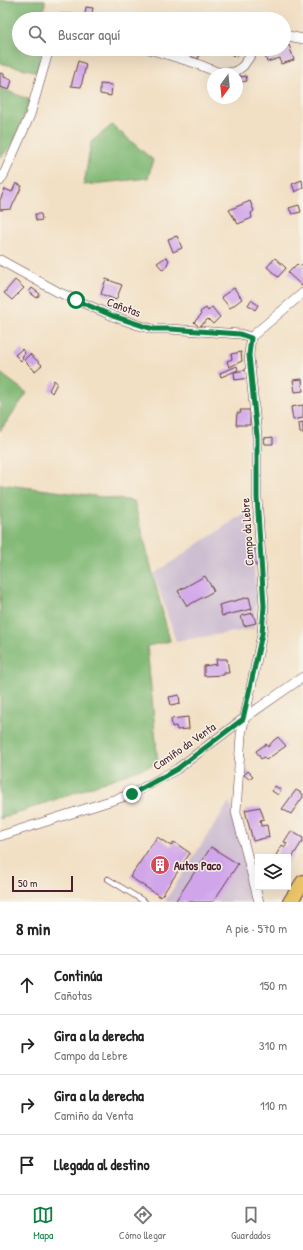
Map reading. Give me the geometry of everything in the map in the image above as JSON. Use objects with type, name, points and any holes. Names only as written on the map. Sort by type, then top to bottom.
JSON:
[{"type":"main road","points":[[290,902],[303,882]]},
{"type":"street","points":[[291,37],[303,39]]},
{"type":"street","points":[[0,181],[30,115],[47,56]]},
{"type":"street","points":[[172,56],[217,72],[227,73],[234,72],[243,66],[251,56]]},
{"type":"street","name":"Cañotas","points":[[0,260],[58,292],[113,316],[138,325],[153,329],[240,334],[251,338]]},
{"type":"street","points":[[251,338],[303,293]]},
{"type":"street","name":"Campo da Lebre","points":[[251,338],[249,355],[257,436],[257,497],[264,606],[262,634],[243,719],[239,752],[236,812],[259,902]]},
{"type":"street","name":"Camiño da Venta","points":[[0,836],[132,794],[177,769],[303,676]]},
{"type":"lane","points":[[108,879],[145,902]]},
{"type":"shaded area","points":[[249,510],[256,596],[254,629],[176,641],[154,574]]},
{"type":"shaded area","points":[[229,802],[232,808],[255,902],[166,902],[165,901]]},
{"type":"green space","points":[[0,0],[45,0],[44,12],[12,12],[12,56],[40,56],[38,72],[0,63]]},
{"type":"green space","points":[[0,88],[30,100],[13,144],[0,158]]},
{"type":"green space","points":[[112,125],[153,160],[148,178],[84,185],[91,142]]},
{"type":"green space","points":[[0,373],[27,393],[0,431]]},
{"type":"green space","points":[[0,484],[134,501],[170,641],[147,646],[158,763],[0,819]]},
{"type":"building","points":[[86,7],[93,8],[92,12],[85,12]]},
{"type":"building","points":[[291,51],[294,60],[281,64],[280,58],[267,62],[265,56],[291,56]]},
{"type":"building","points":[[190,56],[199,56],[198,59]]},
{"type":"building","points":[[78,61],[86,64],[81,87],[71,86]]},
{"type":"building","points":[[0,73],[4,74],[4,77],[12,80],[9,90],[0,87]]},
{"type":"building","points":[[243,76],[246,76],[247,81],[243,82]]},
{"type":"building","points":[[100,84],[112,85],[111,96],[100,94]]},
{"type":"building","points":[[302,180],[303,188],[295,192],[292,184]]},
{"type":"building","points":[[16,183],[22,186],[11,209],[0,210],[0,200],[5,189],[12,192]]},
{"type":"building","points":[[250,201],[254,211],[251,213],[252,218],[238,224],[229,210]]},
{"type":"building","points":[[299,205],[301,212],[292,214],[289,208]]},
{"type":"building","points":[[35,214],[41,214],[42,220],[36,221]]},
{"type":"building","points":[[177,236],[182,248],[173,252],[168,239]]},
{"type":"building","points":[[166,257],[169,260],[163,270],[157,263]]},
{"type":"building","points":[[275,258],[286,268],[278,277],[267,267]]},
{"type":"building","points":[[297,264],[299,266],[303,264],[303,287],[288,273]]},
{"type":"building","points":[[106,279],[122,285],[116,300],[101,294]]},
{"type":"building","points":[[15,280],[24,288],[12,300],[4,293]]},
{"type":"building","points":[[32,288],[40,294],[37,298],[29,292]]},
{"type":"building","points":[[234,288],[242,299],[230,308],[221,297]]},
{"type":"building","points":[[251,300],[258,305],[255,310],[248,305]]},
{"type":"building","points":[[212,307],[220,317],[213,324],[208,319],[199,327],[194,322],[201,315],[200,312],[206,308],[208,311]]},
{"type":"building","points":[[22,349],[25,353],[21,361],[15,355]]},
{"type":"building","points":[[241,352],[242,361],[229,367],[227,361],[232,359],[231,354]]},
{"type":"building","points":[[30,354],[42,365],[35,371],[24,360]]},
{"type":"building","points":[[237,366],[238,370],[221,377],[220,373]]},
{"type":"building","points":[[246,370],[249,378],[235,380],[234,372]]},
{"type":"building","points":[[302,379],[303,391],[295,392],[293,380]]},
{"type":"building","points":[[54,380],[57,383],[52,393],[49,390]]},
{"type":"building","points":[[303,405],[303,418],[293,420],[291,407]]},
{"type":"building","points":[[240,410],[250,410],[250,425],[236,425],[237,413],[241,413]]},
{"type":"building","points":[[303,422],[303,433],[300,433],[299,423]]},
{"type":"building","points":[[273,437],[273,444],[265,444],[264,438]]},
{"type":"building","points":[[256,549],[259,566],[256,566],[248,552]]},
{"type":"building","points":[[205,576],[214,591],[187,606],[178,591]]},
{"type":"building","points":[[249,597],[252,609],[222,616],[219,605]]},
{"type":"building","points":[[253,613],[256,623],[244,626],[241,616]]},
{"type":"building","points":[[216,659],[227,659],[229,673],[224,673],[224,675],[204,676],[204,666],[217,664]]},
{"type":"building","points":[[179,695],[180,703],[171,705],[169,697]]},
{"type":"building","points":[[188,717],[189,729],[177,730],[176,726],[172,727],[171,719]]},
{"type":"building","points":[[278,737],[286,746],[266,760],[264,757],[261,759],[256,751],[266,744],[268,747]]},
{"type":"building","points":[[248,771],[253,776],[249,779],[244,775]]},
{"type":"building","points":[[275,786],[281,790],[278,795],[272,791]]},
{"type":"building","points":[[296,790],[303,794],[303,797],[291,814],[282,809]]},
{"type":"building","points":[[260,807],[264,819],[260,820],[261,826],[267,825],[269,837],[253,841],[245,810]]},
{"type":"building","points":[[291,831],[303,838],[291,859],[291,854],[277,854],[282,845],[285,847],[287,843],[284,842]]},
{"type":"building","name":"Autos Paco","points":[[157,837],[171,846],[174,842],[190,853],[161,897],[130,877]]},
{"type":"building","points":[[211,847],[238,864],[213,902],[175,902]]},
{"type":"place","name":"Autos Paco","points":[[160,865]]},
{"type":"route","points":[[76,300],[113,316],[153,329],[240,334],[251,338],[249,355],[257,436],[257,497],[264,606],[262,634],[243,719],[177,769],[132,794]]}]
